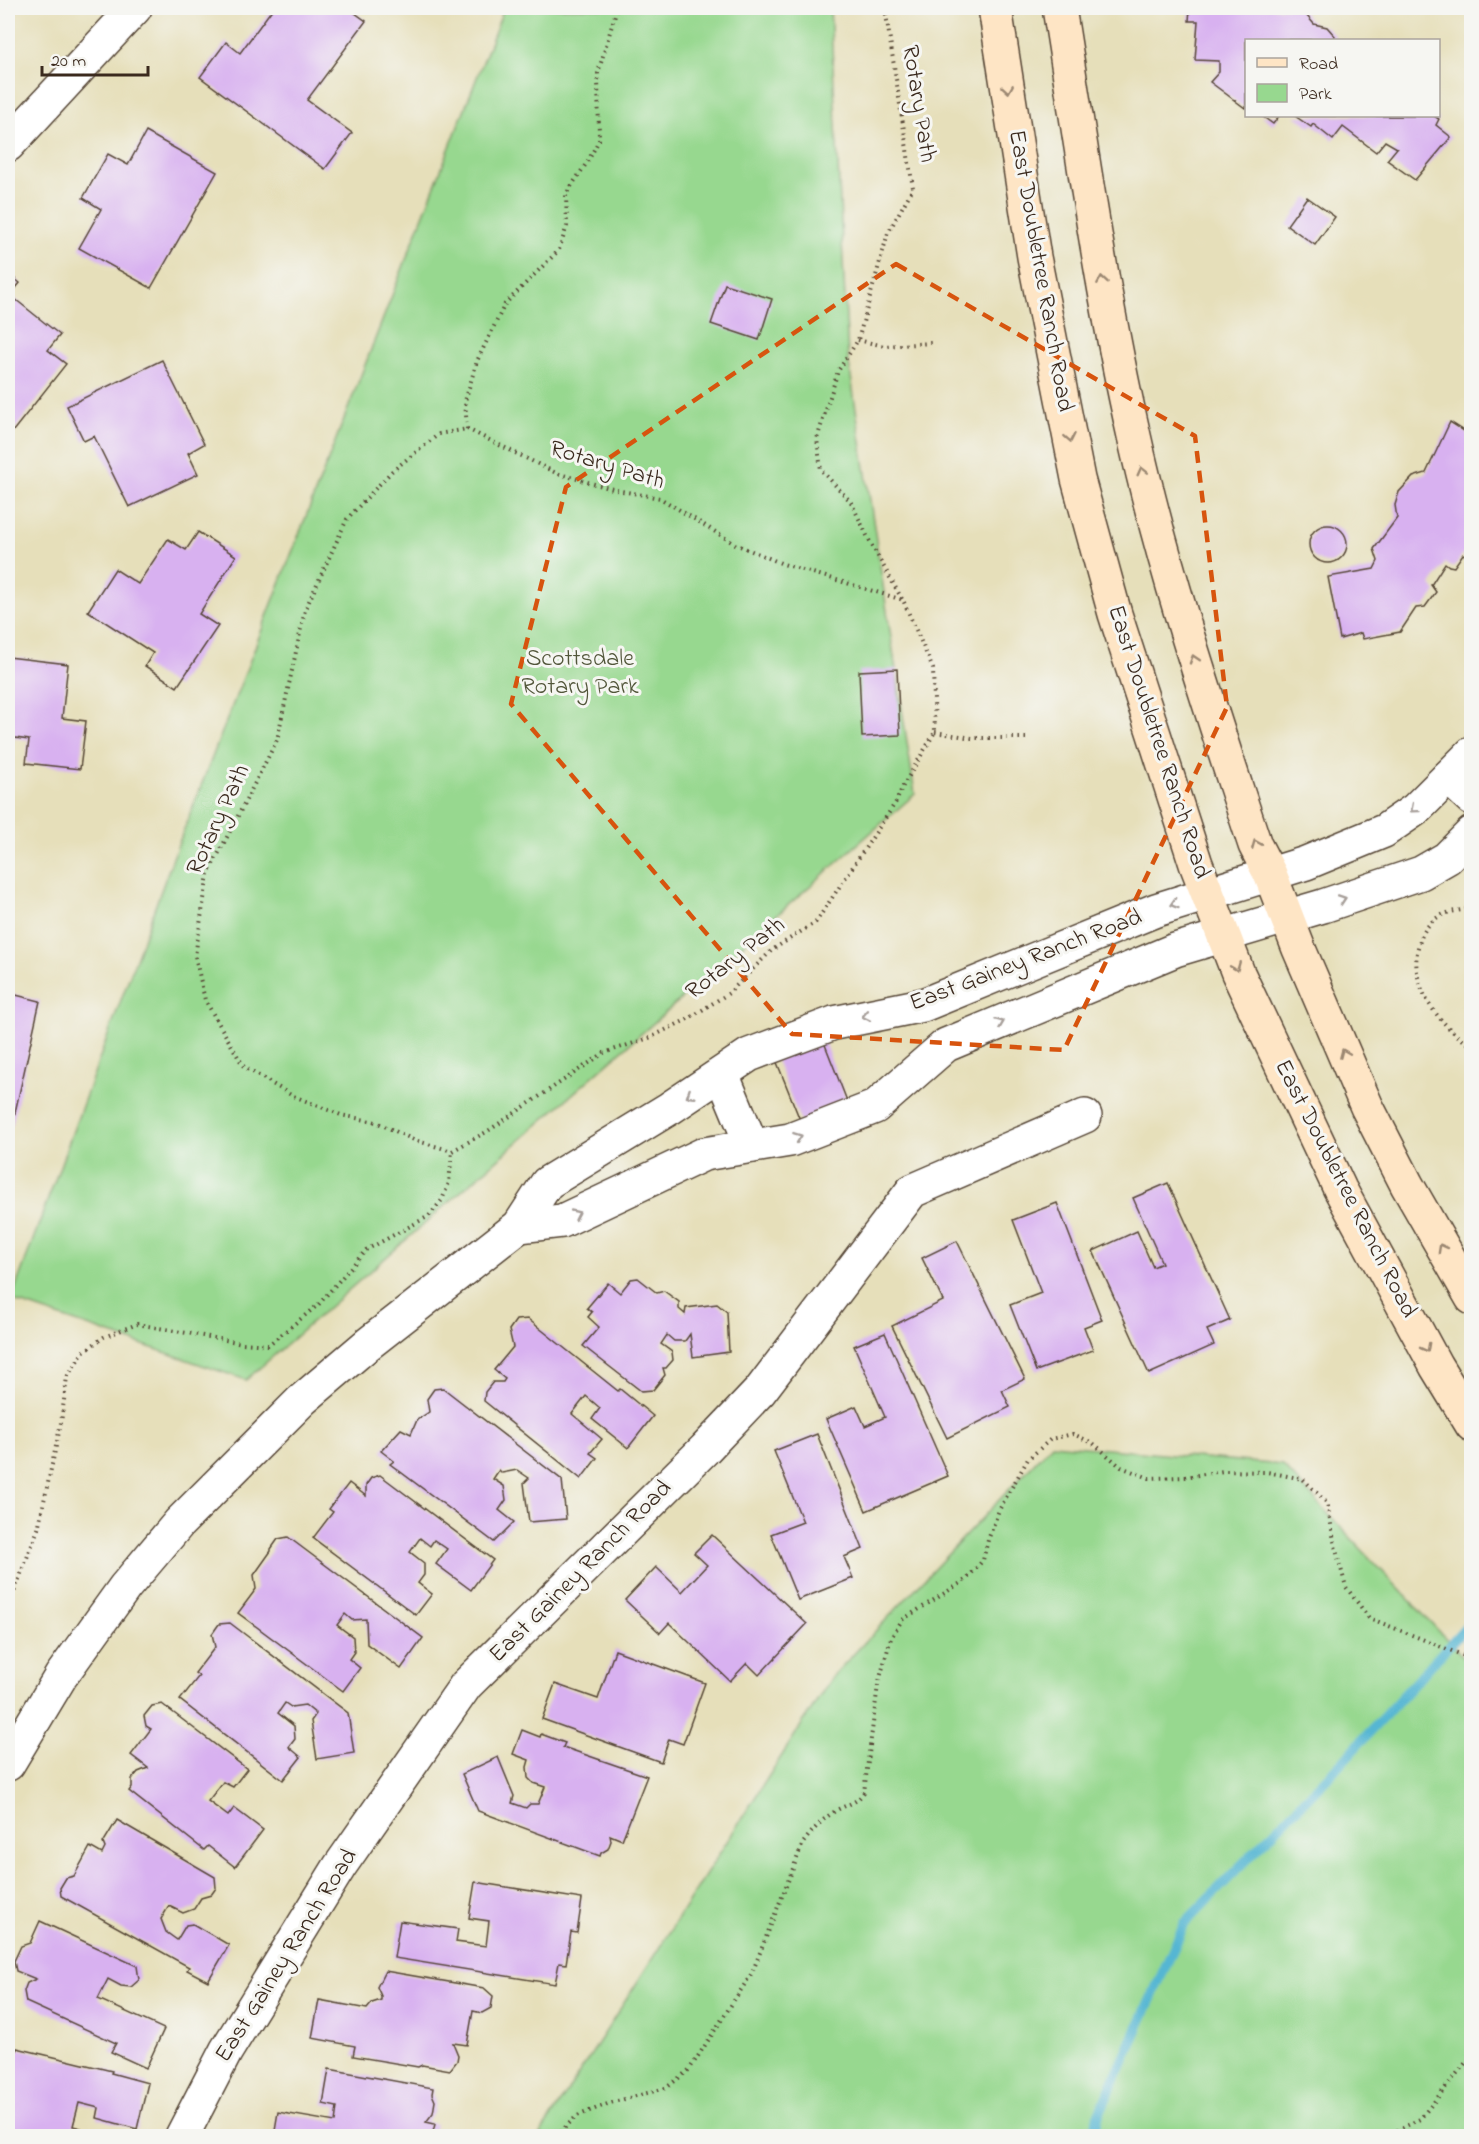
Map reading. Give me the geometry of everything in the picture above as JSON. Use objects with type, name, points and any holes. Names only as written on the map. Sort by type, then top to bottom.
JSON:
[{"type":"main road","name":"East Doubletree Ranch Road","points":[[995,8],[1034,257],[1078,479],[1115,614],[1207,893],[1238,973],[1340,1188],[1436,1366],[1472,1425]]},
{"type":"main road","points":[[1059,8],[1104,291],[1134,438],[1165,563],[1191,650],[1255,845],[1270,874],[1367,1107],[1407,1185],[1472,1298]]},
{"type":"street","points":[[8,145],[135,8]]},
{"type":"street","name":"East Gainey Ranch Road","points":[[8,1764],[61,1676],[125,1587],[178,1523],[302,1400],[377,1337],[519,1226],[547,1183],[749,1055],[834,1023],[923,1005],[1156,910],[1305,863],[1384,831],[1416,808],[1472,753]]},
{"type":"street","points":[[1448,777],[1472,799]]},
{"type":"street","name":"East Gainey Ranch Road","points":[[519,1226],[562,1221],[704,1154],[790,1140],[875,1107],[946,1045],[1175,950],[1421,873],[1447,858],[1472,833]]},
{"type":"street","points":[[923,1005],[946,1045]]},
{"type":"street","points":[[722,1074],[752,1146]]},
{"type":"street","name":"East Gainey Ranch Road","points":[[182,2136],[226,2050],[340,1866],[466,1685],[705,1449],[760,1391],[912,1191],[1085,1116]]},
{"type":"path","points":[[467,429],[465,401],[477,362],[505,304],[559,250],[567,226],[566,194],[599,140],[598,73],[617,8]]},
{"type":"path","name":"Rotary Path","points":[[885,8],[913,188],[888,233],[858,340],[838,371],[817,439],[821,470],[851,502],[871,544],[903,600],[933,669],[935,732],[896,802],[816,922],[772,950],[729,993],[649,1038],[604,1053],[488,1131],[452,1151],[414,1140],[376,1122],[331,1111],[291,1095],[244,1067],[206,1000],[195,956],[208,873],[277,740],[305,610],[347,519],[392,471],[439,434],[467,429],[556,473],[616,490],[660,498],[735,544],[783,564],[903,600]]},
{"type":"path","points":[[858,340],[884,346],[932,343]]},
{"type":"path","points":[[935,732],[972,738],[1030,738]]},
{"type":"path","points":[[1472,908],[1442,915],[1423,931],[1415,953],[1417,980],[1436,1016],[1472,1046]]},
{"type":"path","points":[[8,1608],[38,1529],[61,1423],[67,1377],[83,1352],[104,1337],[137,1324],[268,1345],[318,1305],[366,1250],[429,1216],[442,1200],[449,1183],[452,1151]]},
{"type":"path","points":[[556,2136],[577,2116],[610,2103],[666,2088],[689,2070],[752,1973],[803,1843],[814,1828],[835,1811],[858,1801],[864,1792],[878,1685],[891,1638],[902,1620],[967,1579],[983,1560],[999,1510],[1028,1459],[1051,1439],[1073,1434],[1093,1443],[1121,1467],[1149,1478],[1185,1477],[1223,1471],[1268,1472],[1303,1479],[1327,1503],[1346,1587],[1369,1618],[1472,1659]]},
{"type":"path","points":[[1386,2136],[1420,2119],[1472,2055]]},
{"type":"highlighted area","points":[[896,264],[1195,436],[1227,707],[1064,1050],[792,1034],[511,704],[566,487]]},
{"type":"green space","name":"Scottsdale Rotary Park","points":[[504,8],[830,8],[848,357],[915,794],[246,1380],[11,1300],[173,858]]},
{"type":"green space","points":[[1052,1444],[1282,1465],[1471,1665],[1472,2134],[1470,2136],[539,2136],[832,1677]]},
{"type":"building","points":[[8,8],[15,8],[8,17]]},
{"type":"building","points":[[273,8],[348,8],[366,21],[307,100],[352,133],[325,169],[200,77],[226,42],[240,53]]},
{"type":"building","points":[[1190,8],[1300,8],[1314,24],[1327,27],[1335,36],[1334,39],[1245,39],[1245,108],[1210,82],[1219,72],[1219,61],[1195,60],[1198,21],[1189,21]]},
{"type":"building","points":[[1263,117],[1278,117],[1273,124]]},
{"type":"building","points":[[1296,117],[1436,117],[1439,119],[1436,125],[1451,137],[1415,180],[1387,160],[1397,148],[1385,141],[1376,152],[1343,127],[1333,140],[1313,124],[1311,127]]},
{"type":"building","points":[[146,132],[217,172],[151,288],[79,248],[101,209],[83,198],[108,154],[128,165]]},
{"type":"building","points":[[1307,197],[1335,217],[1315,245],[1287,225]]},
{"type":"building","points":[[8,273],[20,283],[10,295],[60,335],[48,350],[66,364],[13,431],[8,427]]},
{"type":"building","points":[[725,284],[772,299],[759,340],[711,324]]},
{"type":"building","points":[[162,360],[204,444],[188,453],[198,474],[129,507],[94,436],[84,441],[67,406]]},
{"type":"building","points":[[1450,422],[1472,436],[1472,560],[1463,554],[1454,567],[1445,563],[1431,585],[1436,592],[1425,607],[1416,608],[1400,632],[1363,639],[1361,633],[1340,639],[1328,577],[1374,569],[1378,561],[1374,549],[1397,518],[1395,505],[1399,492],[1413,477],[1426,473]]},
{"type":"building","points":[[1328,525],[1342,530],[1347,544],[1342,558],[1328,563],[1314,558],[1309,544],[1314,530]]},
{"type":"building","points":[[198,532],[236,556],[199,614],[218,626],[177,687],[145,666],[153,653],[88,611],[115,569],[138,584],[168,539],[186,550]]},
{"type":"building","points":[[8,657],[68,664],[62,718],[86,721],[80,769],[26,763],[29,740],[8,737]]},
{"type":"building","points":[[897,669],[900,735],[862,737],[859,671]]},
{"type":"building","points":[[8,993],[40,1001],[12,1126],[8,1126]]},
{"type":"building","points":[[822,1037],[849,1106],[802,1125],[774,1055]]},
{"type":"building","points":[[1168,1183],[1230,1320],[1207,1330],[1214,1345],[1149,1374],[1093,1251],[1137,1231],[1153,1267],[1162,1263],[1133,1198]]},
{"type":"building","points":[[1057,1203],[1102,1320],[1084,1327],[1093,1350],[1036,1371],[1010,1305],[1041,1293],[1013,1220]]},
{"type":"building","points":[[957,1241],[1025,1379],[1002,1390],[1010,1407],[947,1438],[892,1326],[943,1301],[922,1258]]},
{"type":"building","points":[[638,1278],[657,1293],[664,1291],[679,1302],[679,1309],[685,1314],[686,1308],[717,1304],[727,1312],[729,1352],[693,1357],[690,1334],[685,1341],[674,1341],[667,1335],[661,1344],[672,1352],[673,1360],[666,1368],[663,1368],[665,1375],[653,1390],[641,1391],[583,1346],[599,1327],[588,1317],[592,1312],[587,1308],[608,1283],[620,1293],[631,1279]]},
{"type":"building","points":[[528,1319],[653,1416],[628,1448],[592,1419],[600,1408],[586,1396],[572,1414],[602,1439],[590,1453],[597,1458],[581,1479],[484,1401],[485,1392],[493,1382],[503,1382],[505,1379],[494,1370],[513,1347],[509,1330],[516,1320]]},
{"type":"building","points":[[885,1333],[948,1476],[866,1511],[826,1419],[856,1406],[865,1426],[885,1417],[854,1346]]},
{"type":"building","points":[[443,1388],[562,1480],[566,1519],[529,1522],[524,1483],[529,1478],[517,1470],[502,1473],[499,1470],[493,1479],[504,1486],[506,1500],[499,1510],[514,1522],[494,1542],[390,1464],[394,1461],[381,1451],[401,1429],[411,1434],[417,1420],[429,1412],[427,1399],[434,1389]]},
{"type":"building","points":[[817,1434],[863,1549],[844,1557],[853,1578],[798,1600],[771,1534],[803,1522],[774,1451]]},
{"type":"building","points":[[380,1475],[493,1560],[471,1590],[436,1564],[447,1549],[434,1540],[430,1546],[420,1538],[410,1552],[424,1563],[424,1575],[418,1583],[432,1594],[416,1615],[313,1538],[333,1512],[329,1509],[349,1483],[366,1496],[366,1485],[371,1478]]},
{"type":"building","points":[[712,1535],[807,1624],[759,1675],[747,1663],[730,1681],[669,1623],[660,1633],[625,1600],[656,1567],[682,1592],[707,1565],[694,1553]]},
{"type":"building","points":[[288,1537],[423,1638],[401,1669],[367,1644],[366,1619],[352,1620],[345,1614],[337,1625],[353,1637],[354,1652],[349,1659],[360,1668],[343,1691],[238,1613],[256,1589],[254,1575],[271,1549],[278,1539]]},
{"type":"building","points":[[230,1623],[348,1713],[354,1753],[317,1759],[311,1721],[316,1714],[305,1705],[291,1707],[285,1703],[278,1713],[294,1726],[295,1739],[289,1747],[301,1757],[283,1780],[180,1700],[199,1676],[195,1673],[215,1647],[212,1634],[219,1624]]},
{"type":"building","points":[[615,1650],[705,1683],[683,1744],[669,1739],[661,1762],[542,1719],[555,1684],[598,1699]]},
{"type":"building","points":[[162,1704],[247,1769],[233,1787],[223,1782],[208,1801],[228,1816],[234,1808],[263,1830],[235,1867],[208,1846],[204,1850],[129,1791],[132,1787],[132,1779],[138,1772],[148,1768],[131,1755],[151,1729],[146,1726],[144,1716],[152,1706]]},
{"type":"building","points":[[522,1730],[540,1737],[541,1734],[565,1743],[563,1747],[647,1776],[622,1840],[610,1835],[611,1841],[608,1849],[600,1856],[478,1811],[462,1774],[498,1757],[514,1796],[512,1803],[526,1808],[530,1804],[538,1804],[545,1787],[533,1783],[528,1778],[529,1760],[513,1754]]},
{"type":"building","points":[[117,1820],[215,1877],[216,1888],[211,1895],[201,1898],[194,1909],[183,1913],[169,1906],[161,1919],[166,1932],[177,1940],[186,1925],[193,1924],[229,1945],[208,1981],[187,1970],[189,1967],[61,1896],[60,1888],[66,1878],[74,1876],[90,1847],[102,1854],[105,1848],[103,1843]]},
{"type":"building","points":[[475,1882],[582,1899],[577,1933],[571,1932],[566,1964],[559,1963],[555,1984],[394,1958],[400,1921],[458,1929],[456,1942],[486,1946],[489,1921],[469,1918]]},
{"type":"building","points":[[40,1921],[137,1966],[139,1980],[131,1987],[121,1986],[108,1979],[98,1999],[164,2029],[146,2068],[111,2052],[116,2043],[26,2002],[24,1991],[27,1983],[36,1979],[16,1971],[14,1961],[21,1946],[30,1943]]},
{"type":"building","points":[[385,1971],[484,1988],[493,1996],[491,2008],[482,2013],[473,2011],[467,2045],[453,2043],[458,2055],[457,2061],[450,2070],[353,2056],[355,2046],[312,2038],[319,2000],[367,2009],[372,2003],[381,2000],[377,1987]]},
{"type":"building","points":[[17,2048],[112,2071],[111,2073],[148,2083],[137,2129],[97,2118],[99,2108],[79,2103],[73,2126],[81,2128],[79,2136],[8,2135],[8,2074],[12,2075],[8,2067],[10,2058]]},
{"type":"building","points":[[329,2069],[433,2088],[432,2094],[435,2101],[433,2113],[426,2122],[435,2124],[432,2136],[274,2136],[278,2112],[335,2122],[337,2107],[323,2104]]},
{"type":"waterway","points":[[1092,2136],[1099,2114],[1185,1923],[1347,1757],[1472,1620]]}]
